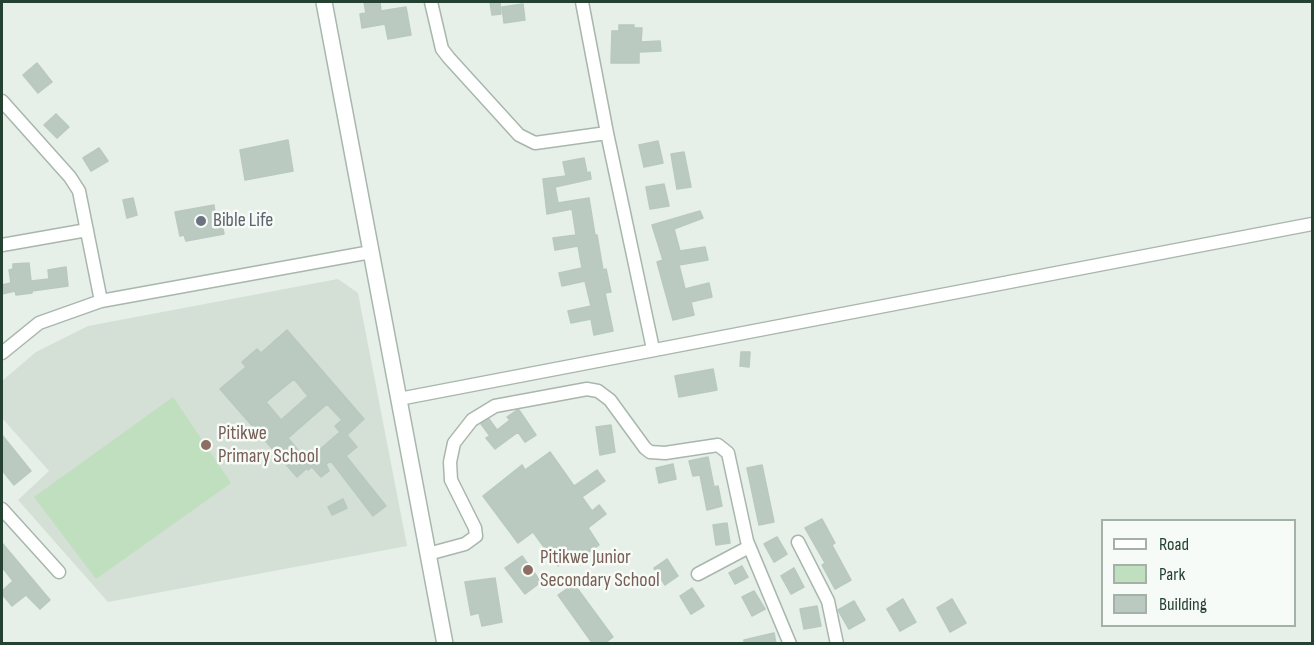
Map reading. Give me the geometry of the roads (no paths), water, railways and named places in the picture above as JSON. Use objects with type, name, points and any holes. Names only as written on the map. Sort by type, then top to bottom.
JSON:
[{"type":"street","points":[[324,2],[445,644]]},
{"type":"street","points":[[431,2],[442,49],[519,135],[535,143],[607,133]]},
{"type":"street","points":[[582,2],[653,349]]},
{"type":"street","points":[[2,101],[79,191],[101,301]]},
{"type":"street","points":[[399,399],[1312,224]]},
{"type":"street","points":[[2,245],[87,230]]},
{"type":"street","points":[[2,353],[39,323],[101,301],[371,252]]},
{"type":"street","points":[[428,554],[465,544],[476,536],[475,528],[451,480],[450,462],[454,443],[472,420],[495,406],[590,389],[600,392],[610,400],[645,448],[651,452],[665,453],[718,445],[725,450],[730,459],[749,547],[790,644]]},
{"type":"street","points":[[2,509],[59,572]]},
{"type":"street","points":[[798,542],[828,602],[837,644]]},
{"type":"street","points":[[698,574],[749,547]]},
{"type":"place","name":"Bible Life","points":[[201,221]]},
{"type":"place","name":"Pitikwe Primary School","points":[[206,445]]},
{"type":"place","name":"Pitikwe Junior Secondary School","points":[[528,570]]}]
